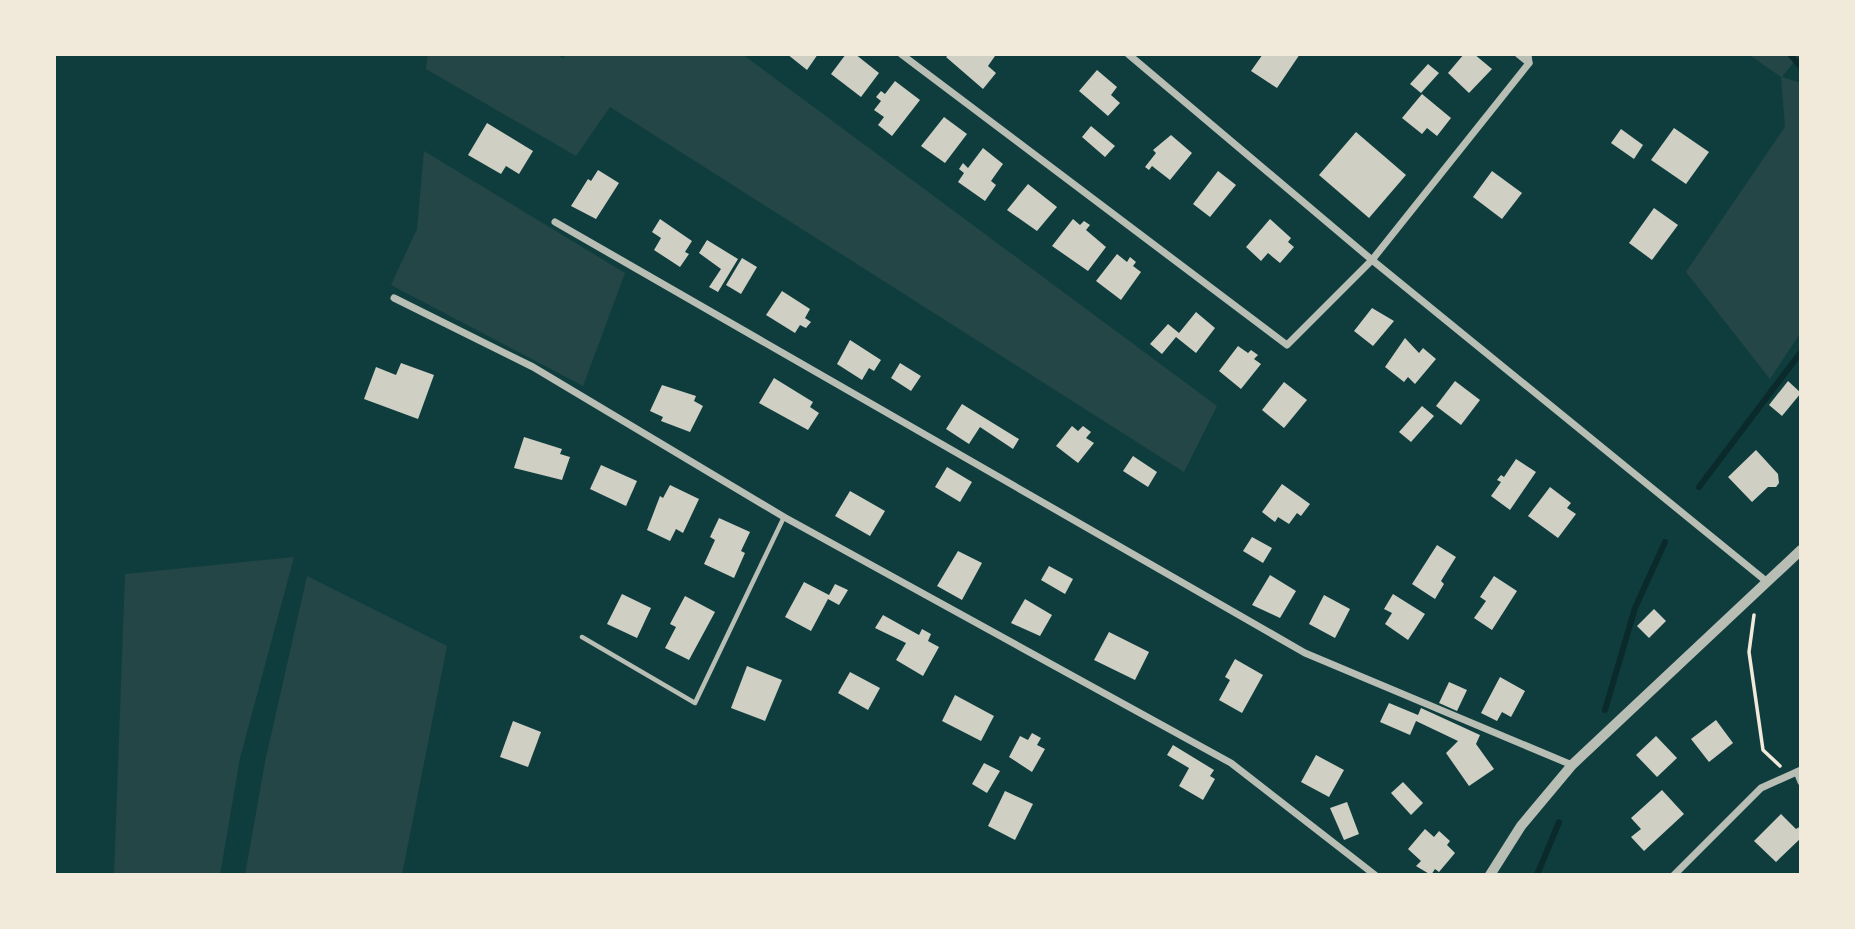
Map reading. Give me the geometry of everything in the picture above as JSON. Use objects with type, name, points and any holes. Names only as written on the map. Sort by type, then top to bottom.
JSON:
[{"type":"street","points":[[901,54],[1287,345],[1372,260],[1529,63],[1528,54]]},
{"type":"street","points":[[1128,54],[1372,260],[1766,581]]},
{"type":"street","points":[[1517,54],[1529,63]]},
{"type":"street","points":[[555,222],[1293,647],[1572,765]]},
{"type":"street","points":[[394,298],[533,367],[783,517],[1231,763],[1375,875]]},
{"type":"street","points":[[1490,875],[1521,826],[1572,765],[1801,550]]},
{"type":"street","points":[[1674,875],[1750,798],[1784,776],[1799,771],[1801,782]]},
{"type":"lane","points":[[582,637],[695,703],[783,517]]},
{"type":"path","points":[[1757,589],[1749,652],[1763,750],[1779,761],[1784,776]]},
{"type":"shaded area","points":[[428,54],[557,54],[563,59],[566,54],[742,54],[1217,406],[1184,472],[610,107],[576,156],[426,69]]},
{"type":"shaded area","points":[[1748,54],[1800,54],[1782,77],[1801,83],[1801,332],[1770,379],[1686,272],[1785,127],[1781,77]]},
{"type":"shaded area","points":[[424,151],[625,273],[583,386],[391,285],[417,229]]},
{"type":"shaded area","points":[[294,557],[240,758],[220,875],[114,875],[125,574]]},
{"type":"shaded area","points":[[307,576],[447,646],[402,875],[245,875],[265,762]]},
{"type":"building","points":[[787,54],[818,54],[807,70]]},
{"type":"building","points":[[846,54],[855,54],[879,73],[861,97],[831,74]]},
{"type":"building","points":[[949,54],[992,54],[995,56],[988,66],[996,73],[983,89],[946,57]]},
{"type":"building","points":[[1263,54],[1300,54],[1277,88],[1251,71]]},
{"type":"building","points":[[1464,54],[1474,54],[1492,69],[1469,93],[1448,73]]},
{"type":"building","points":[[1428,64],[1439,73],[1421,93],[1410,84]]},
{"type":"building","points":[[1097,70],[1117,87],[1111,95],[1120,103],[1108,116],[1079,91]]},
{"type":"building","points":[[895,81],[920,100],[892,136],[878,125],[884,117],[874,110],[881,101],[876,97],[881,91],[885,94]]},
{"type":"building","points":[[1422,94],[1451,118],[1437,136],[1427,128],[1422,134],[1402,118]]},
{"type":"building","points":[[944,117],[967,134],[945,163],[921,146]]},
{"type":"building","points":[[487,123],[533,151],[519,174],[506,166],[501,174],[468,155]]},
{"type":"building","points":[[1091,126],[1115,146],[1105,157],[1082,137]]},
{"type":"building","points":[[1674,128],[1709,152],[1686,184],[1651,160]]},
{"type":"building","points":[[1621,129],[1643,145],[1634,159],[1611,143]]},
{"type":"building","points":[[1356,132],[1406,175],[1369,218],[1319,175]]},
{"type":"building","points":[[1171,135],[1192,153],[1170,180],[1152,166],[1149,170],[1145,167],[1156,153],[1153,150]]},
{"type":"building","points":[[983,148],[1003,164],[991,181],[996,185],[985,201],[958,182],[964,173],[959,169],[963,163],[968,168]]},
{"type":"building","points":[[598,170],[619,183],[596,219],[571,206],[588,179],[591,181]]},
{"type":"building","points":[[1218,171],[1236,185],[1210,217],[1193,204]]},
{"type":"building","points":[[1492,171],[1522,193],[1502,219],[1473,197]]},
{"type":"building","points":[[1028,184],[1057,207],[1037,231],[1007,210]]},
{"type":"building","points":[[1654,208],[1678,225],[1652,260],[1629,243]]},
{"type":"building","points":[[660,219],[692,241],[685,252],[689,254],[680,267],[654,250],[661,238],[652,232]]},
{"type":"building","points":[[1073,219],[1080,225],[1084,221],[1090,225],[1086,230],[1106,247],[1088,271],[1052,246]]},
{"type":"building","points":[[1270,219],[1291,238],[1288,242],[1294,247],[1280,263],[1268,253],[1261,261],[1246,247]]},
{"type":"building","points":[[707,240],[738,259],[718,292],[709,287],[721,269],[699,253]]},
{"type":"building","points":[[1117,254],[1127,262],[1130,257],[1136,262],[1133,266],[1141,272],[1121,300],[1096,281]]},
{"type":"building","points":[[742,258],[757,267],[741,294],[726,285]]},
{"type":"building","points":[[782,291],[810,309],[805,318],[811,322],[806,328],[800,325],[795,333],[766,315]]},
{"type":"building","points":[[1372,308],[1394,321],[1373,346],[1354,331]]},
{"type":"building","points":[[1196,312],[1215,328],[1196,353],[1176,337],[1162,354],[1150,344],[1168,324],[1179,333]]},
{"type":"building","points":[[1405,338],[1419,353],[1423,348],[1436,359],[1415,384],[1408,377],[1404,382],[1385,367]]},
{"type":"building","points":[[850,340],[881,360],[874,371],[869,368],[862,380],[837,364]]},
{"type":"building","points":[[1238,346],[1248,353],[1251,350],[1258,355],[1254,359],[1261,364],[1241,389],[1219,371]]},
{"type":"building","points":[[401,363],[434,375],[418,419],[364,399],[376,367],[396,375]]},
{"type":"building","points":[[900,363],[921,376],[911,391],[891,378]]},
{"type":"building","points":[[774,378],[813,402],[810,407],[819,413],[808,430],[759,403]]},
{"type":"building","points":[[1455,381],[1480,400],[1461,425],[1436,406]]},
{"type":"building","points":[[1788,381],[1801,393],[1782,416],[1769,405]]},
{"type":"building","points":[[1284,382],[1307,400],[1284,428],[1262,410]]},
{"type":"building","points":[[662,385],[696,396],[694,401],[703,406],[690,432],[661,421],[663,417],[650,411]]},
{"type":"building","points":[[962,404],[1019,439],[1013,449],[980,427],[969,444],[946,429]]},
{"type":"building","points":[[1422,406],[1434,416],[1411,442],[1399,432]]},
{"type":"building","points":[[1072,426],[1078,431],[1083,426],[1091,432],[1086,438],[1094,443],[1078,463],[1056,446]]},
{"type":"building","points":[[524,437],[562,449],[560,454],[570,457],[562,480],[514,468]]},
{"type":"building","points":[[1756,450],[1778,474],[1779,483],[1776,487],[1768,487],[1752,502],[1728,477]]},
{"type":"building","points":[[1133,456],[1157,472],[1148,487],[1123,471]]},
{"type":"building","points":[[1516,459],[1536,472],[1510,510],[1491,496],[1501,482],[1497,480],[1501,475],[1504,477]]},
{"type":"building","points":[[601,465],[637,481],[626,506],[590,489]]},
{"type":"building","points":[[947,467],[972,482],[960,502],[935,487]]},
{"type":"building","points":[[1282,484],[1310,504],[1301,516],[1297,513],[1289,524],[1278,517],[1275,522],[1262,512]]},
{"type":"building","points":[[670,485],[699,499],[683,533],[676,529],[670,541],[647,530],[660,496],[663,498]]},
{"type":"building","points":[[1550,487],[1571,503],[1567,508],[1576,514],[1558,538],[1528,516]]},
{"type":"building","points":[[850,491],[885,511],[870,536],[835,516]]},
{"type":"building","points":[[719,518],[750,532],[741,551],[745,553],[734,578],[704,564],[715,540],[710,537]]},
{"type":"building","points":[[1252,537],[1272,548],[1263,563],[1243,551]]},
{"type":"building","points":[[1437,545],[1456,557],[1441,581],[1444,584],[1435,599],[1412,584]]},
{"type":"building","points":[[958,551],[982,563],[962,600],[937,586]]},
{"type":"building","points":[[1049,566],[1073,579],[1065,594],[1041,580]]},
{"type":"building","points":[[1270,575],[1296,591],[1280,618],[1252,605]]},
{"type":"building","points":[[1494,576],[1517,591],[1492,630],[1474,618],[1486,601],[1480,597]]},
{"type":"building","points":[[804,582],[829,595],[835,584],[848,590],[839,605],[828,599],[811,631],[785,617]]},
{"type":"building","points":[[622,594],[651,608],[637,638],[607,624]]},
{"type":"building","points":[[1393,594],[1425,614],[1408,640],[1385,624],[1392,613],[1384,609]]},
{"type":"building","points":[[1324,595],[1350,609],[1335,638],[1309,624]]},
{"type":"building","points":[[685,596],[715,612],[689,660],[665,648],[676,627],[670,624]]},
{"type":"building","points":[[1025,599],[1052,615],[1040,636],[1011,623]]},
{"type":"building","points":[[1654,609],[1666,621],[1649,638],[1637,626]]},
{"type":"building","points":[[883,615],[919,635],[922,629],[931,634],[928,641],[939,647],[923,676],[896,660],[906,643],[875,628]]},
{"type":"building","points":[[1109,632],[1149,652],[1135,680],[1094,660]]},
{"type":"building","points":[[1235,659],[1263,675],[1242,713],[1219,700],[1230,680],[1225,677]]},
{"type":"building","points":[[747,666],[782,680],[765,721],[731,708]]},
{"type":"building","points":[[850,672],[880,688],[868,710],[838,693]]},
{"type":"building","points":[[1500,677],[1525,691],[1511,717],[1502,712],[1497,721],[1481,713]]},
{"type":"building","points":[[1449,682],[1467,690],[1457,711],[1439,703]]},
{"type":"building","points":[[955,695],[994,716],[981,741],[942,721]]},
{"type":"building","points":[[1389,703],[1418,715],[1421,708],[1480,735],[1476,744],[1494,769],[1469,786],[1446,753],[1458,741],[1416,721],[1410,735],[1380,722]]},
{"type":"building","points":[[1716,720],[1733,743],[1709,762],[1691,739]]},
{"type":"building","points":[[513,721],[541,732],[528,767],[500,757]]},
{"type":"building","points":[[1032,733],[1041,738],[1037,745],[1045,749],[1032,772],[1009,757],[1020,736],[1028,740]]},
{"type":"building","points":[[1656,736],[1677,758],[1657,777],[1636,755]]},
{"type":"building","points":[[1173,745],[1214,770],[1210,776],[1215,779],[1203,800],[1179,786],[1189,768],[1167,755]]},
{"type":"building","points":[[1316,755],[1344,770],[1329,797],[1301,782]]},
{"type":"building","points":[[984,763],[1000,771],[987,793],[972,784]]},
{"type":"building","points":[[1403,782],[1423,803],[1411,815],[1391,793]]},
{"type":"building","points":[[1662,790],[1684,814],[1644,851],[1631,837],[1641,829],[1631,818]]},
{"type":"building","points":[[1005,791],[1033,804],[1015,840],[988,826]]},
{"type":"building","points":[[1347,802],[1359,834],[1344,840],[1330,808]]},
{"type":"building","points":[[1781,814],[1796,829],[1801,826],[1801,838],[1776,862],[1754,841]]},
{"type":"building","points":[[1425,829],[1434,837],[1439,831],[1450,841],[1447,845],[1455,853],[1439,872],[1435,869],[1431,875],[1416,866],[1421,861],[1408,849]]},
{"type":"waterway","points":[[1790,54],[1801,67]]},
{"type":"waterway","points":[[1699,487],[1801,352]]},
{"type":"waterway","points":[[1605,710],[1635,608],[1665,542]]},
{"type":"waterway","points":[[1537,875],[1559,822]]}]
